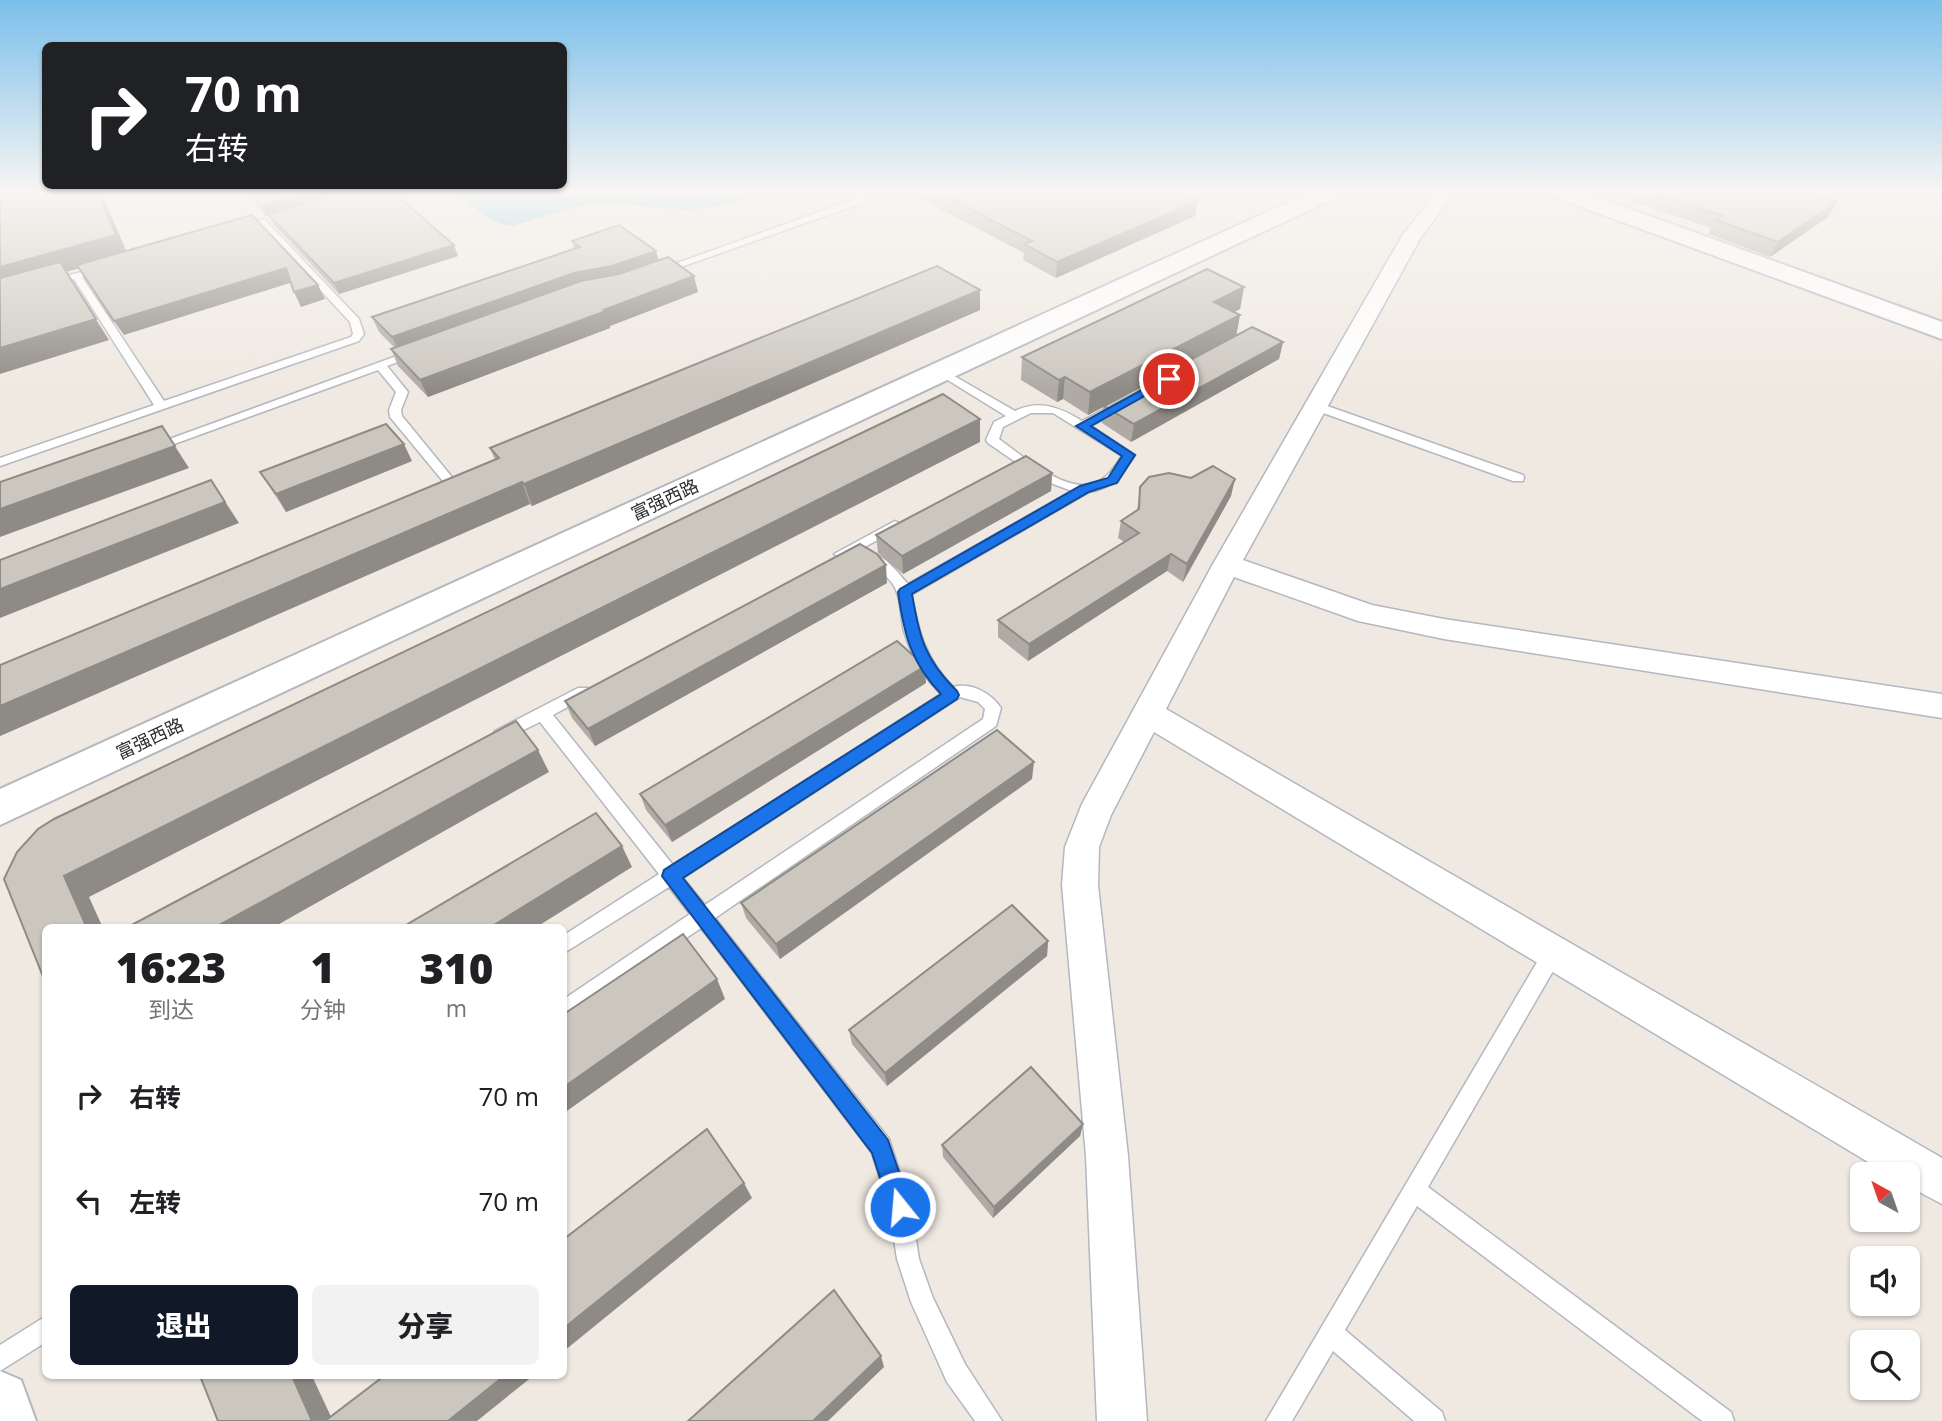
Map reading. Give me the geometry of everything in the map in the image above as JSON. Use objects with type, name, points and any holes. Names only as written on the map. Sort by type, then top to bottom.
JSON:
[{"type":"street","name":"富强西路","points":[[0,808],[1186,258]]},
{"type":"street","points":[[1121,1407],[1107,1156],[1080,885],[1082,847],[1094,814],[1227,564],[1399,258]]},
{"type":"street","points":[[1743,258],[1942,331]]},
{"type":"street","points":[[1227,564],[1368,614],[1942,706]]},
{"type":"street","points":[[1147,713],[1942,1182]]},
{"type":"street","points":[[0,1401],[6,1421]]},
{"type":"lane","points":[[0,462],[355,339],[359,334],[355,321],[296,258]]},
{"type":"lane","points":[[644,277],[697,258]]},
{"type":"lane","points":[[38,286],[116,264]]},
{"type":"lane","points":[[76,275],[161,406]]},
{"type":"lane","points":[[144,450],[431,347]]},
{"type":"lane","points":[[380,365],[402,392],[394,410],[396,417],[454,487],[436,500]]},
{"type":"lane","points":[[942,372],[1013,415]]},
{"type":"lane","points":[[1082,426],[1128,401]]},
{"type":"lane","points":[[1316,406],[1518,478]]},
{"type":"lane","points":[[905,592],[1085,489],[1113,481],[1129,455],[1056,410],[1028,409],[1013,415],[998,425],[992,440],[1014,462],[1064,488],[1085,489]]},
{"type":"lane","points":[[830,560],[913,516]]},
{"type":"lane","points":[[854,547],[885,567],[905,592],[912,634],[929,673],[951,695]]},
{"type":"lane","points":[[482,746],[602,682]]},
{"type":"lane","points":[[567,943],[958,691],[983,697],[993,708],[990,722],[567,1008]]},
{"type":"lane","points":[[542,713],[881,1147],[900,1207],[908,1259],[923,1302],[956,1373],[989,1421]]},
{"type":"lane","points":[[1278,1421],[1553,953]]},
{"type":"lane","points":[[1414,1190],[1722,1421]]},
{"type":"lane","points":[[0,1359],[42,1331]]},
{"type":"lane","points":[[1330,1333],[1433,1421]]},
{"type":"lane","points":[[1121,1407],[1149,1421]]},
{"type":"building","points":[[0,258],[31,258],[0,267]]},
{"type":"building","points":[[100,258],[293,258],[318,285],[294,292],[286,268],[114,321],[77,265]]},
{"type":"building","points":[[310,258],[412,258],[334,283]]},
{"type":"building","points":[[546,258],[635,258],[612,266],[574,273],[392,337],[372,317]]},
{"type":"building","points":[[670,258],[694,276],[420,380],[391,349],[581,281],[619,274]]},
{"type":"building","points":[[60,262],[96,319],[0,348],[0,278]]},
{"type":"building","points":[[937,266],[980,290],[524,484],[522,482],[0,706],[0,665],[499,458],[490,448]]},
{"type":"building","points":[[1207,269],[1244,287],[1214,302],[1240,315],[1090,392],[1065,377],[1059,380],[1022,357]]},
{"type":"building","points":[[1252,327],[1283,342],[1134,424],[1104,406]]},
{"type":"building","points":[[943,394],[980,419],[64,876],[85,924],[42,924],[42,974],[4,879],[17,852],[38,829]]},
{"type":"building","points":[[386,424],[404,444],[276,494],[260,472]]},
{"type":"building","points":[[162,426],[175,446],[0,509],[0,482]]},
{"type":"building","points":[[1026,456],[1052,473],[902,556],[876,535]]},
{"type":"building","points":[[1213,466],[1235,479],[1187,564],[1171,554],[1029,644],[998,620],[1139,533],[1121,521],[1139,509],[1140,487],[1149,477],[1169,473],[1191,478]]},
{"type":"building","points":[[211,480],[225,502],[0,589],[0,560]]},
{"type":"building","points":[[860,544],[877,554],[886,565],[588,729],[565,701]]},
{"type":"building","points":[[897,641],[925,666],[665,825],[640,794]]},
{"type":"building","points":[[516,721],[538,750],[221,924],[134,924]]},
{"type":"building","points":[[997,730],[1034,762],[776,944],[741,903]]},
{"type":"building","points":[[596,813],[622,846],[495,924],[408,924]]},
{"type":"building","points":[[1012,905],[1048,941],[885,1073],[849,1030]]},
{"type":"building","points":[[683,934],[717,979],[567,1085],[567,1012]]},
{"type":"building","points":[[1031,1067],[1083,1124],[994,1207],[942,1145]]},
{"type":"building","points":[[707,1129],[744,1183],[567,1326],[567,1237]]},
{"type":"building","points":[[834,1290],[881,1356],[813,1421],[688,1421]]},
{"type":"building","points":[[201,1379],[293,1379],[312,1421],[218,1421]]},
{"type":"building","points":[[380,1379],[500,1379],[448,1421],[325,1421]]},
{"type":"route","points":[[900,1207],[881,1147],[671,876],[951,695],[929,673],[920,653],[912,634],[905,592],[1085,489],[1113,481],[1129,455],[1082,426],[1169,379]]}]
